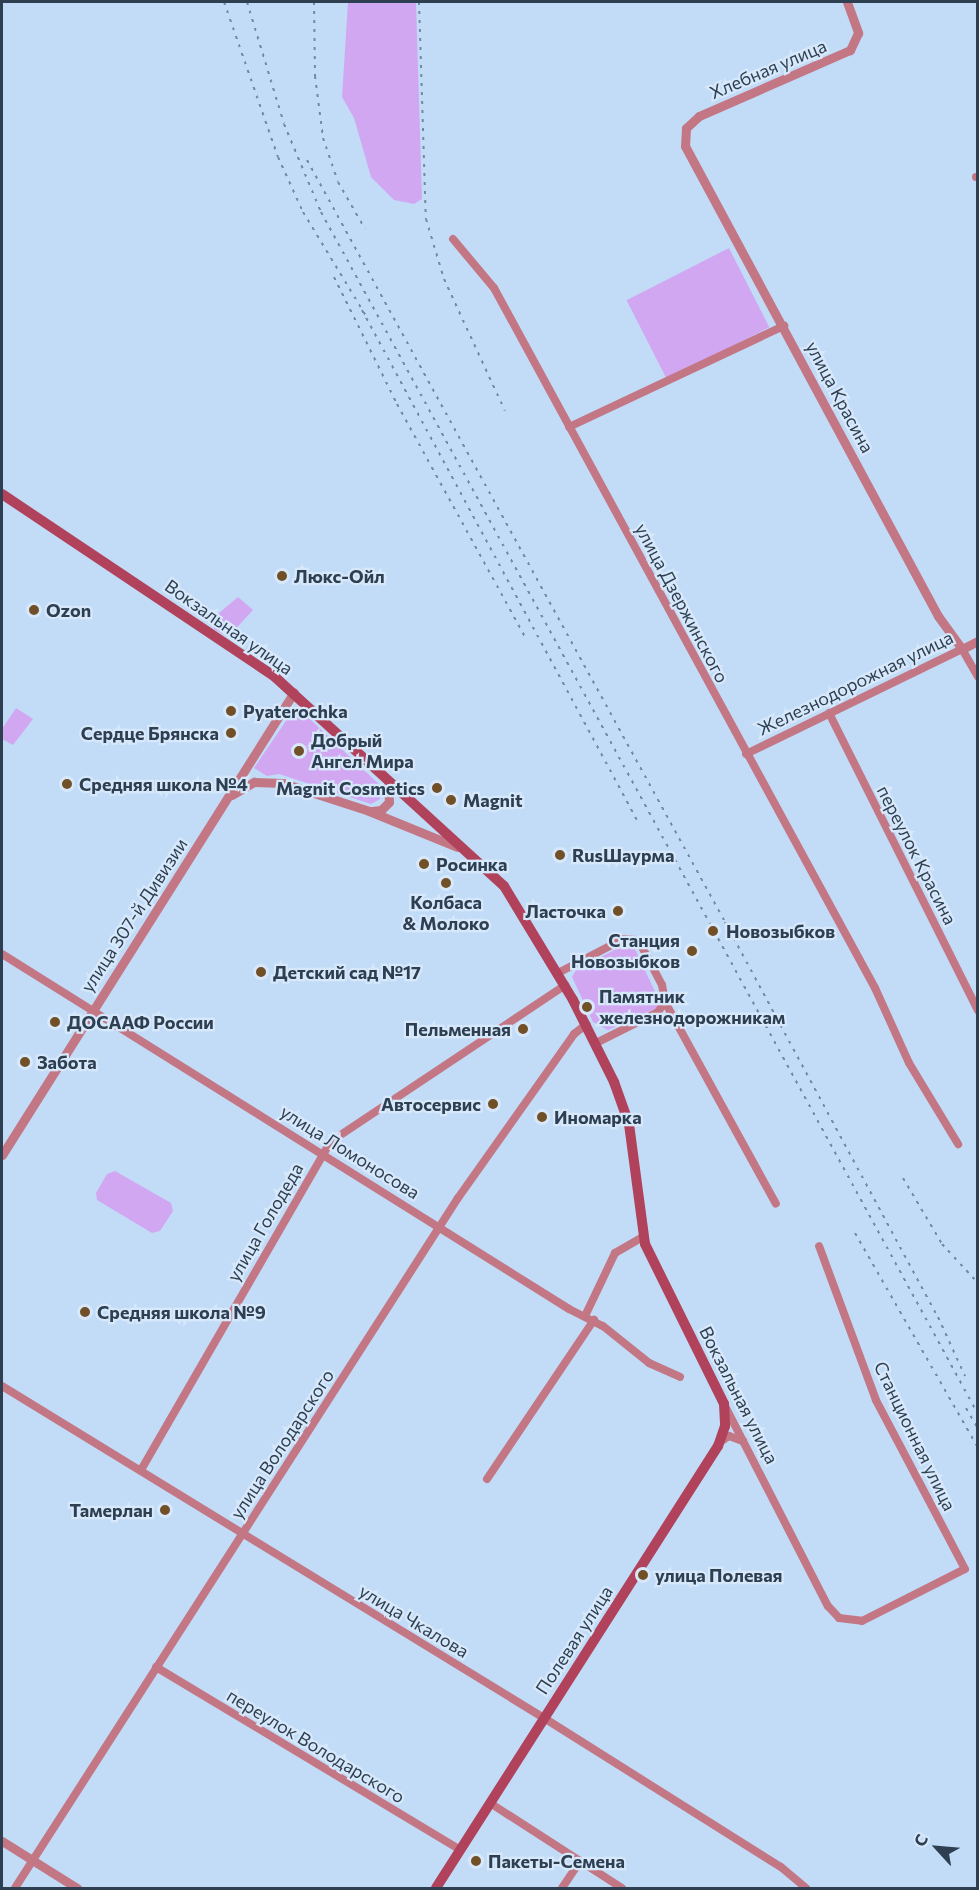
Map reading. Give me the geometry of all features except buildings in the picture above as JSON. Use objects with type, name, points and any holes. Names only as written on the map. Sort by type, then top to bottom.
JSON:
[{"type":"main road","name":"Вокзальная улица","points":[[2,494],[230,644],[294,692],[388,784],[475,858],[508,891],[565,985],[596,1043],[629,1124],[643,1237],[724,1404]]},
{"type":"main road","name":"Полевая улица","points":[[436,1888],[718,1446],[725,1426],[724,1404]]},
{"type":"street","name":"Хлебная улица","points":[[686,129],[699,116],[845,54],[854,46],[858,33],[847,2]]},
{"type":"street","name":"улица Красина","points":[[686,129],[686,149],[784,326],[938,616],[962,649],[978,677]]},
{"type":"street","name":"улица Дзержинского","points":[[453,239],[494,288],[875,988],[909,1063],[958,1144]]},
{"type":"street","points":[[569,427],[784,326]]},
{"type":"street","name":"Железнодорожная улица","points":[[746,754],[978,641]]},
{"type":"street","name":"улица 307-й Дивизии","points":[[2,1155],[294,692]]},
{"type":"street","name":"переулок Красина","points":[[829,714],[978,1011]]},
{"type":"street","points":[[224,804],[247,785],[273,782],[369,811],[441,838],[475,858]]},
{"type":"street","points":[[369,811],[381,810],[389,802],[388,784]]},
{"type":"street","points":[[558,973],[623,939],[635,940],[662,985],[665,1002],[776,1204]]},
{"type":"street","name":"улица Ломоносова","points":[[2,954],[440,1226],[569,1310],[594,1320],[650,1363],[680,1377]]},
{"type":"street","name":"улица Голодеда","points":[[141,1470],[322,1152],[335,1137],[565,985]]},
{"type":"street","points":[[596,1043],[658,1012],[665,1002]]},
{"type":"street","name":"улица Володарского","points":[[15,1888],[440,1226],[570,1040],[586,1024]]},
{"type":"street","points":[[585,1316],[615,1253],[643,1237]]},
{"type":"street","name":"Станционная улица","points":[[819,1246],[876,1400],[965,1569]]},
{"type":"street","points":[[487,1479],[594,1320]]},
{"type":"street","name":"улица Чкалова","points":[[2,1386],[544,1718],[787,1871],[806,1888]]},
{"type":"street","name":"Вокзальная улица","points":[[724,1404],[828,1606],[839,1618],[862,1621],[965,1569]]},
{"type":"street","points":[[718,1446],[729,1436],[744,1442]]},
{"type":"street","name":"переулок Володарского","points":[[156,1667],[460,1850]]},
{"type":"street","points":[[489,1803],[622,1888]]},
{"type":"street","points":[[2,1841],[76,1888]]},
{"type":"street","points":[[562,1888],[580,1861]]},
{"type":"shaded area","points":[[348,2],[416,2],[422,199],[414,204],[394,200],[371,177],[354,118],[342,97]]},
{"type":"shaded area","points":[[729,248],[769,327],[667,380],[627,300]]},
{"type":"shaded area","points":[[238,597],[253,610],[228,637],[214,629],[212,619]]},
{"type":"shaded area","points":[[296,706],[383,788],[380,799],[371,804],[279,774],[267,776],[254,768]]},
{"type":"shaded area","points":[[16,708],[33,719],[13,745],[2,739],[2,729]]},
{"type":"shaded area","points":[[624,945],[634,947],[660,1002],[657,1008],[608,1030],[593,1022],[572,977],[576,970]]},
{"type":"shaded area","points":[[115,1171],[171,1203],[173,1211],[160,1231],[152,1233],[97,1200],[96,1193],[107,1174]]},
{"type":"railway","points":[[224,2],[278,157],[303,212],[366,316]]},
{"type":"railway","points":[[247,2],[284,124],[321,212],[978,1414]]},
{"type":"railway","points":[[314,2],[315,76],[323,138],[338,182],[365,229]]},
{"type":"railway","points":[[419,2],[426,219],[444,279],[505,411]]},
{"type":"railway","points":[[307,160],[725,922],[938,1317],[965,1376]]},
{"type":"railway","points":[[334,277],[397,404],[527,640]]},
{"type":"railway","points":[[362,310],[637,820]]},
{"type":"railway","points":[[903,1178],[942,1244],[978,1283]]},
{"type":"railway","points":[[855,1233],[978,1448]]},
{"type":"railway","points":[[966,1408],[978,1429]]},
{"type":"place","name":"Люкс-Ойл","points":[[282,576]]},
{"type":"place","name":"Ozon","points":[[34,610]]},
{"type":"place","name":"Pyaterochka","points":[[231,711]]},
{"type":"place","name":"Сердце Брянска","points":[[231,733]]},
{"type":"place","name":"Добрый Ангел Мира","points":[[299,751]]},
{"type":"place","name":"Средняя школа №4","points":[[67,784]]},
{"type":"place","name":"Magnit Cosmetics","points":[[437,788]]},
{"type":"place","name":"Magnit","points":[[451,800]]},
{"type":"place","name":"RusШаурма","points":[[560,855]]},
{"type":"place","name":"Росинка","points":[[424,864]]},
{"type":"place","name":"Колбаса & Молоко","points":[[446,883]]},
{"type":"place","name":"Ласточка","points":[[618,911]]},
{"type":"place","name":"Новозыбков","points":[[713,931]]},
{"type":"place","name":"Станция Новозыбков","points":[[692,951]]},
{"type":"place","name":"Детский сад №17","points":[[261,972]]},
{"type":"place","name":"Памятник железнодорожникам","points":[[587,1007]]},
{"type":"place","name":"ДОСААФ России","points":[[55,1022]]},
{"type":"place","name":"Пельменная","points":[[523,1029]]},
{"type":"place","name":"Забота","points":[[25,1062]]},
{"type":"place","name":"Автосервис","points":[[493,1104]]},
{"type":"place","name":"Иномарка","points":[[542,1117]]},
{"type":"place","name":"Средняя школа №9","points":[[85,1312]]},
{"type":"place","name":"Тамерлан","points":[[165,1510]]},
{"type":"place","name":"улица Полевая","points":[[643,1575]]},
{"type":"place","name":"Пакеты-Семена","points":[[476,1861]]}]
